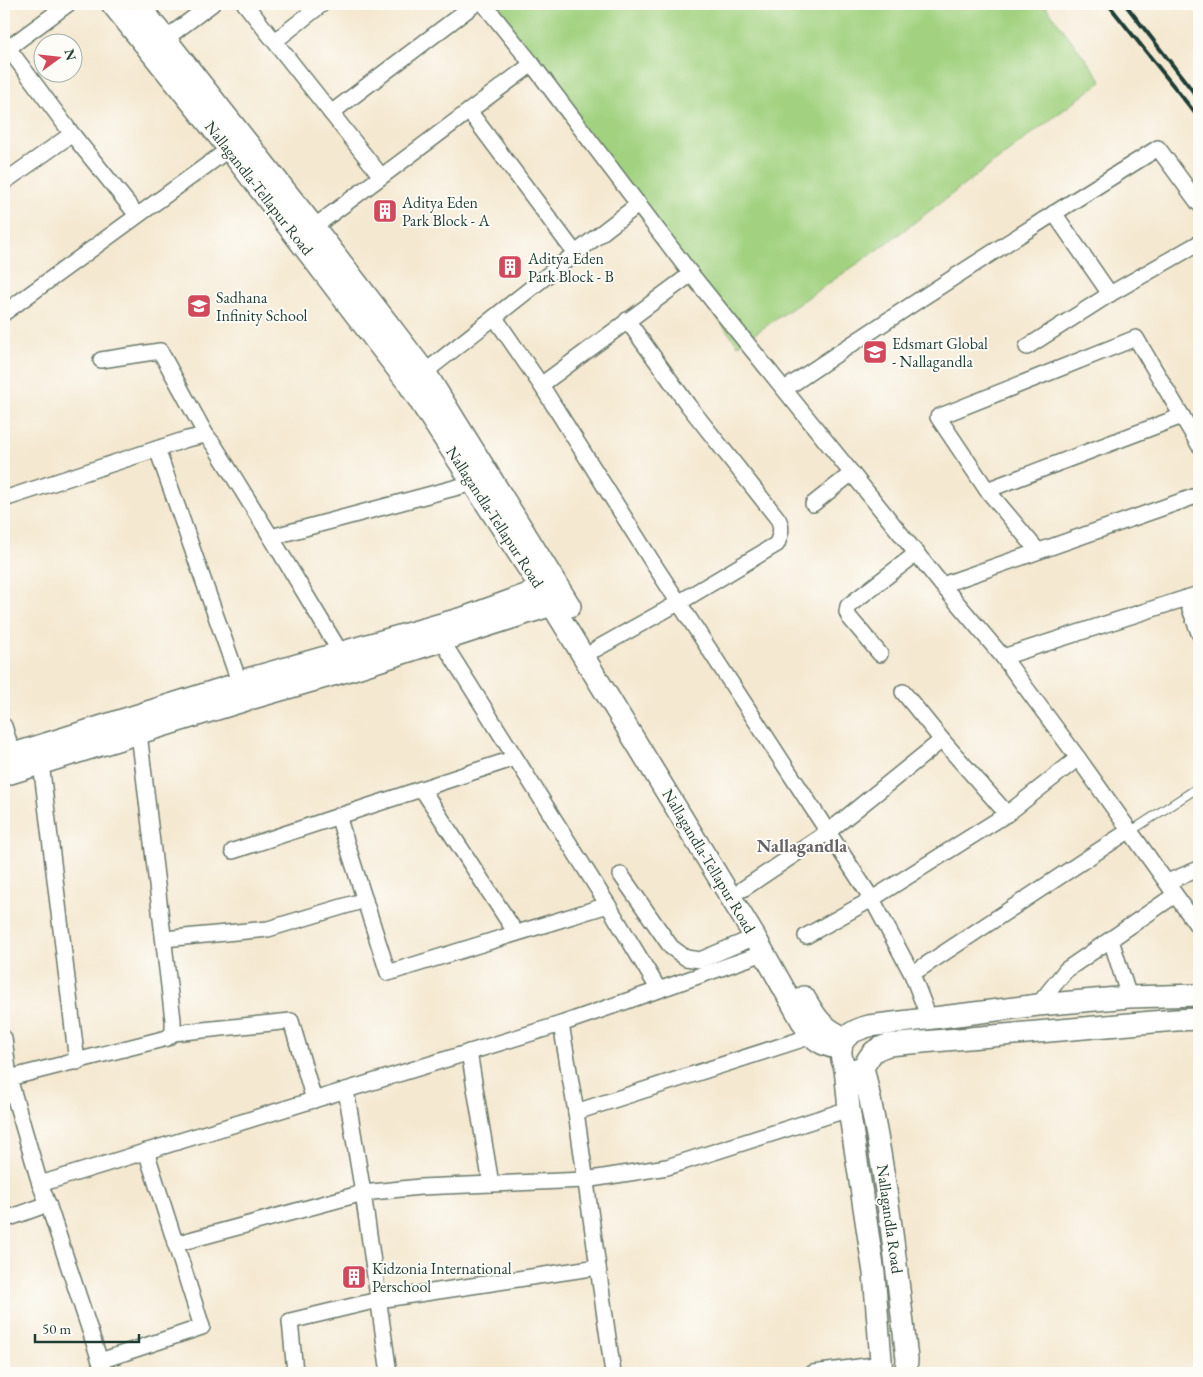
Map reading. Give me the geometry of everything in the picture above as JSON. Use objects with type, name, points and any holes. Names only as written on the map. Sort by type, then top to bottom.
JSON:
[{"type":"street","points":[[68,4],[6,50],[137,215]]},
{"type":"street","name":"Nallagandla-Tellapur Road","points":[[112,4],[229,149],[408,383],[687,810],[743,888],[816,1017],[849,1055]]},
{"type":"street","name":"Nallagandla-Tellapur Road","points":[[138,4],[314,227],[425,372],[596,649],[687,810],[808,1032],[812,1036]]},
{"type":"street","points":[[166,39],[212,4]]},
{"type":"street","points":[[245,4],[382,176]]},
{"type":"street","points":[[275,41],[322,4]]},
{"type":"street","points":[[331,113],[475,4]]},
{"type":"street","points":[[484,4],[532,64],[691,274],[942,585],[1003,657],[1078,758],[1199,928]]},
{"type":"street","points":[[314,227],[532,64]]},
{"type":"street","points":[[469,111],[575,253]]},
{"type":"street","points":[[4,182],[72,134]]},
{"type":"street","points":[[785,389],[847,346],[1158,148],[1199,204]]},
{"type":"street","points":[[4,313],[229,149]]},
{"type":"street","points":[[425,372],[639,204]]},
{"type":"street","points":[[1054,213],[1110,294]]},
{"type":"street","points":[[1027,348],[1110,294],[1199,243]]},
{"type":"street","points":[[541,385],[691,274]]},
{"type":"street","points":[[495,318],[541,385],[653,562],[872,899],[912,974],[929,1018]]},
{"type":"street","points":[[596,649],[777,544],[781,531],[781,524],[688,405],[627,320]]},
{"type":"street","points":[[1038,551],[987,490],[938,417],[1136,338],[1199,445]]},
{"type":"street","points":[[101,360],[160,351],[206,435],[271,537],[346,661]]},
{"type":"street","points":[[987,490],[1182,416]]},
{"type":"street","points":[[4,498],[187,439],[206,435]]},
{"type":"street","points":[[157,449],[243,692]]},
{"type":"street","points":[[813,504],[852,473]]},
{"type":"street","points":[[271,537],[474,483]]},
{"type":"street","points":[[942,585],[1199,495]]},
{"type":"street","points":[[880,654],[849,617],[847,612],[848,606],[917,553]]},
{"type":"street","points":[[1003,657],[1193,596],[1199,634]]},
{"type":"street","points":[[346,661],[442,642],[547,597]]},
{"type":"street","points":[[10,764],[346,661],[466,617],[547,597]]},
{"type":"street","points":[[442,642],[608,905],[659,990]]},
{"type":"street","points":[[10,764],[41,763],[139,733],[243,692]]},
{"type":"street","points":[[903,692],[1007,814]]},
{"type":"street","points":[[4,726],[10,764]]},
{"type":"street","points":[[139,733],[164,939],[173,1033]]},
{"type":"street","points":[[743,888],[828,832],[942,740]]},
{"type":"street","points":[[233,851],[514,758]]},
{"type":"street","points":[[806,936],[872,899],[1007,814],[1078,758]]},
{"type":"street","points":[[41,763],[77,1062]]},
{"type":"street","points":[[422,788],[516,933]]},
{"type":"street","points":[[338,816],[388,972],[608,905]]},
{"type":"street","points":[[912,974],[1130,831]]},
{"type":"street","points":[[1167,882],[1199,869]]},
{"type":"street","points":[[621,875],[671,948],[686,958],[700,960],[760,945]]},
{"type":"street","points":[[1038,1005],[1066,970],[1175,895]]},
{"type":"street","points":[[164,939],[268,929],[365,900]]},
{"type":"street","points":[[1111,940],[1129,997]]},
{"type":"street","points":[[40,1184],[561,1024],[659,990],[760,945]]},
{"type":"street","points":[[849,1055],[852,1032],[869,1026],[1038,1005],[1129,997],[1199,995]]},
{"type":"street","points":[[576,1112],[812,1036],[825,1045],[849,1055],[870,1054],[888,1045],[1176,1020],[1199,1020]]},
{"type":"street","points":[[10,1078],[167,1038],[173,1033],[291,1021],[314,1100]]},
{"type":"street","points":[[561,1024],[576,1112],[613,1373]]},
{"type":"street","points":[[4,1038],[10,1078],[40,1184],[102,1367],[202,1327],[146,1151]]},
{"type":"street","points":[[470,1052],[491,1184]]},
{"type":"street","name":"Nallagandla Road","points":[[849,1055],[849,1109],[874,1273],[882,1368]]},
{"type":"street","name":"Nallagandla Road","points":[[849,1055],[872,1108],[896,1256],[906,1373]]},
{"type":"street","points":[[346,1090],[389,1373]]},
{"type":"street","points":[[175,1244],[363,1193],[420,1187],[586,1180],[667,1167],[849,1109]]},
{"type":"street","points":[[4,1220],[48,1204]]},
{"type":"street","points":[[293,1373],[290,1322],[378,1300],[598,1267]]},
{"type":"street","points":[[813,1373],[882,1368]]},
{"type":"lane","points":[[1130,831],[1199,787]]},
{"type":"green space","points":[[480,4],[1044,4],[1102,81],[879,249],[738,345]]},
{"type":"railway","points":[[1108,4],[1199,118]]},
{"type":"railway","points":[[1125,4],[1199,99]]},
{"type":"place","name":"Aditya Eden Park Block - A","points":[[385,211]]},
{"type":"place","name":"Aditya Eden Park Block - B","points":[[510,267]]},
{"type":"place","name":"Sadhana Infinity School","points":[[199,306]]},
{"type":"place","name":"Edsmart Global - Nallagandla","points":[[875,352]]},
{"type":"place","name":"Kidzonia International Perschool","points":[[354,1277]]},
{"type":"district","name":"Nallagandla","points":[[802,845]]}]
